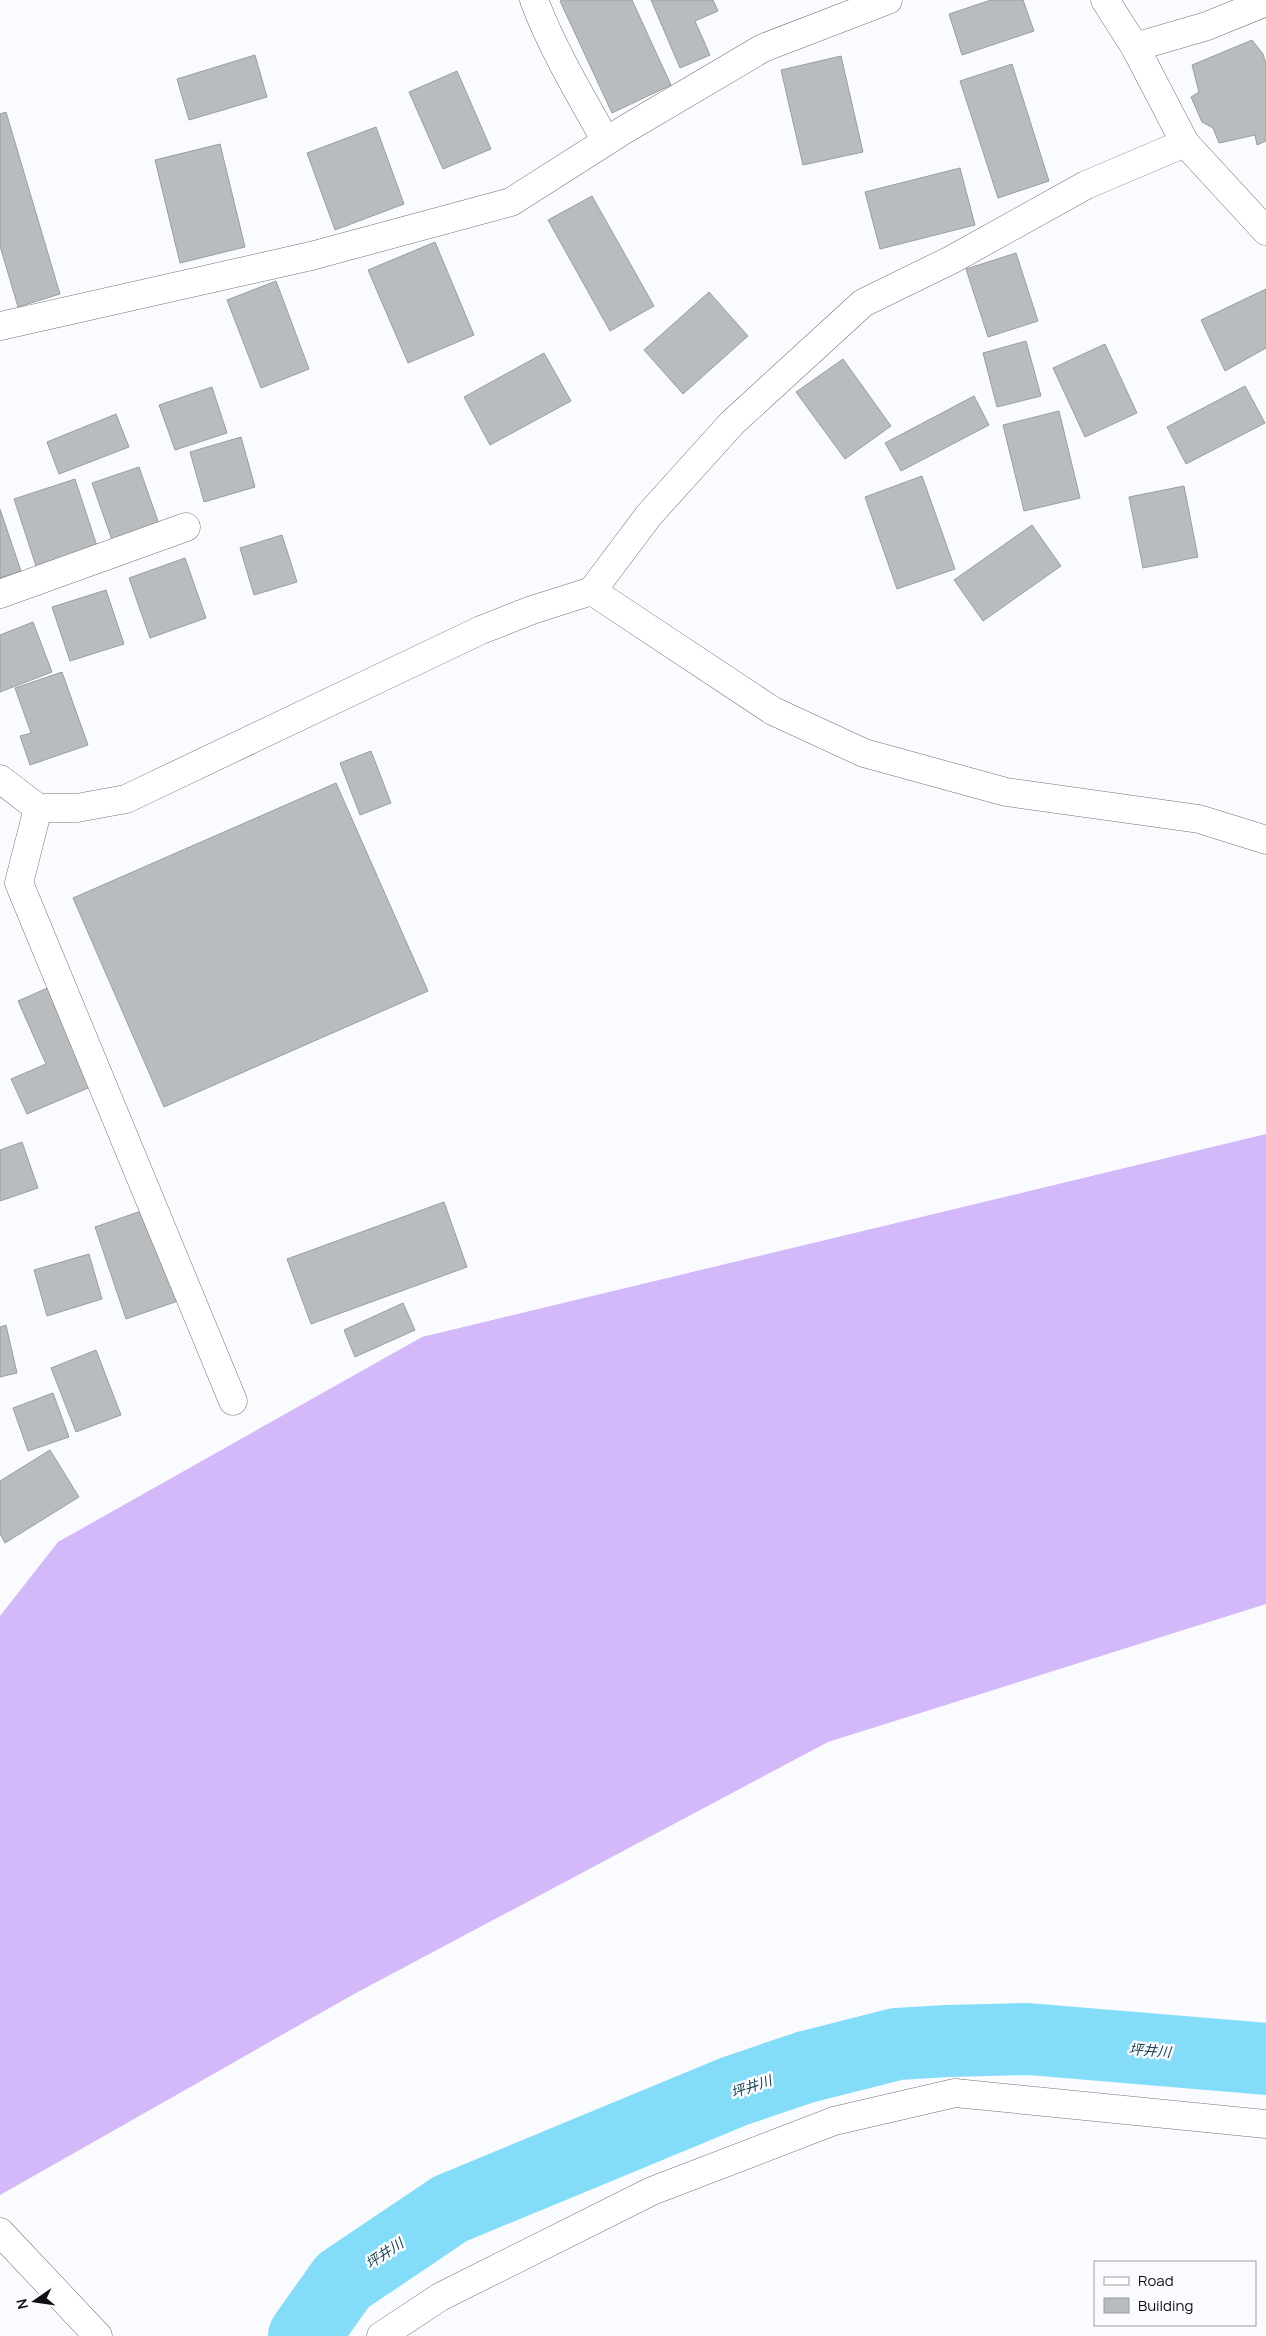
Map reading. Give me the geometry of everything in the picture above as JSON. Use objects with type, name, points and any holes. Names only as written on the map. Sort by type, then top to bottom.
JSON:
[{"type":"street","points":[[534,0],[546,31],[606,142]]},
{"type":"street","points":[[0,326],[311,256],[511,202],[606,142],[763,48],[888,0]]},
{"type":"street","points":[[1105,0],[1135,47],[1186,143],[1266,231]]},
{"type":"street","points":[[1135,47],[1207,26],[1266,2]]},
{"type":"street","points":[[0,779],[38,808],[77,808],[126,799],[481,630],[532,610],[592,591],[649,515],[732,423],[863,303],[951,260],[1086,185],[1186,143]]},
{"type":"street","points":[[0,594],[186,527]]},
{"type":"street","points":[[592,591],[773,711],[864,753],[1006,792],[1199,819],[1266,840]]},
{"type":"street","points":[[38,808],[19,883],[233,1401]]},
{"type":"street","points":[[381,2336],[440,2298],[652,2191],[834,2121],[955,2093],[1266,2124]]},
{"type":"street","points":[[0,2232],[98,2336]]},
{"type":"shaded area","points":[[1266,1134],[1266,1604],[828,1742],[354,1994],[0,2195],[0,1616],[58,1542],[422,1337]]},
{"type":"building","points":[[632,0],[671,85],[612,113],[560,1]]},
{"type":"building","points":[[651,0],[713,0],[718,11],[695,21],[710,55],[680,68]]},
{"type":"building","points":[[991,0],[1023,0],[1034,31],[962,55],[949,14]]},
{"type":"building","points":[[1252,40],[1263,54],[1266,64],[1266,141],[1257,145],[1255,135],[1219,143],[1213,128],[1202,122],[1191,97],[1199,92],[1192,65]]},
{"type":"building","points":[[255,55],[267,97],[189,120],[177,79]]},
{"type":"building","points":[[841,56],[863,152],[803,165],[781,70]]},
{"type":"building","points":[[1012,64],[1049,181],[998,198],[960,81]]},
{"type":"building","points":[[457,71],[491,149],[443,169],[409,92]]},
{"type":"building","points":[[6,112],[60,294],[18,307],[0,246],[0,114]]},
{"type":"building","points":[[376,127],[404,204],[335,230],[307,153]]},
{"type":"building","points":[[220,144],[245,247],[180,263],[155,160]]},
{"type":"building","points":[[960,168],[975,225],[880,249],[865,192]]},
{"type":"building","points":[[592,196],[654,306],[610,331],[548,220]]},
{"type":"building","points":[[435,242],[474,335],[408,363],[368,270]]},
{"type":"building","points":[[1016,253],[1038,321],[988,337],[966,269]]},
{"type":"building","points":[[276,281],[309,369],[261,388],[227,300]]},
{"type":"building","points":[[1266,289],[1266,348],[1225,371],[1201,320]]},
{"type":"building","points":[[709,292],[748,336],[683,394],[644,350]]},
{"type":"building","points":[[1026,341],[1041,396],[997,407],[983,353]]},
{"type":"building","points":[[1105,344],[1137,413],[1085,437],[1053,368]]},
{"type":"building","points":[[544,353],[571,401],[490,445],[464,397]]},
{"type":"building","points":[[843,359],[891,426],[845,459],[796,392]]},
{"type":"building","points":[[1245,386],[1265,423],[1186,464],[1167,427]]},
{"type":"building","points":[[212,387],[227,433],[175,450],[159,405]]},
{"type":"building","points":[[974,396],[989,425],[901,471],[885,443]]},
{"type":"building","points":[[1059,411],[1080,498],[1024,511],[1003,425]]},
{"type":"building","points":[[116,414],[129,447],[59,474],[47,442]]},
{"type":"building","points":[[241,437],[255,487],[204,502],[190,452]]},
{"type":"building","points":[[139,467],[159,524],[112,540],[92,483]]},
{"type":"building","points":[[922,476],[955,569],[897,589],[865,497]]},
{"type":"building","points":[[75,479],[97,546],[36,566],[14,499]]},
{"type":"building","points":[[1184,486],[1198,557],[1143,568],[1129,497]]},
{"type":"building","points":[[0,509],[21,571],[0,578]]},
{"type":"building","points":[[1032,525],[1061,566],[983,621],[954,580]]},
{"type":"building","points":[[282,535],[297,582],[254,595],[240,548]]},
{"type":"building","points":[[185,558],[206,618],[150,638],[129,578]]},
{"type":"building","points":[[106,590],[124,644],[70,661],[52,607]]},
{"type":"building","points":[[33,622],[52,672],[0,692],[0,635]]},
{"type":"building","points":[[62,672],[88,745],[30,765],[20,736],[31,733],[15,688]]},
{"type":"building","points":[[371,751],[391,803],[360,815],[340,763]]},
{"type":"building","points":[[336,783],[428,991],[164,1107],[73,898]]},
{"type":"building","points":[[52,986],[95,1085],[27,1114],[11,1079],[46,1064],[18,1001]]},
{"type":"building","points":[[22,1142],[38,1188],[0,1201],[0,1150]]},
{"type":"building","points":[[444,1202],[467,1267],[311,1324],[287,1259]]},
{"type":"building","points":[[147,1209],[178,1301],[126,1319],[95,1227]]},
{"type":"building","points":[[89,1254],[102,1299],[47,1316],[34,1270]]},
{"type":"building","points":[[403,1303],[415,1330],[355,1357],[344,1330]]},
{"type":"building","points":[[6,1325],[17,1373],[0,1377],[0,1327]]},
{"type":"building","points":[[96,1350],[121,1415],[76,1432],[51,1368]]},
{"type":"building","points":[[53,1393],[69,1437],[28,1451],[13,1408]]},
{"type":"building","points":[[50,1450],[79,1497],[5,1543],[0,1534],[0,1481]]},
{"type":"waterway","name":"坪井川","points":[[304,2336],[343,2281],[450,2209],[735,2091],[806,2067],[897,2044],[1028,2039],[1266,2059]]}]
